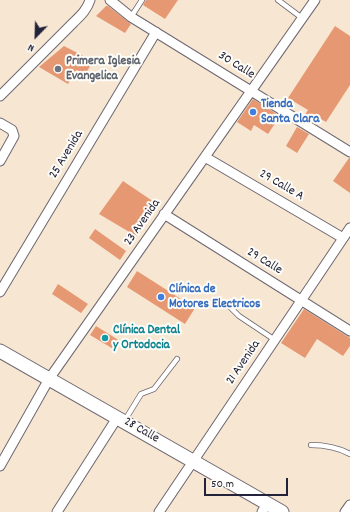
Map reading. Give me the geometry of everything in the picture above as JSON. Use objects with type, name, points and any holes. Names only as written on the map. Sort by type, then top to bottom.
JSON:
[{"type":"street","points":[[0,96],[83,13],[89,5],[90,0]]},
{"type":"street","name":"30 Calle","points":[[110,0],[131,17],[350,152]]},
{"type":"street","name":"23 Avenida","points":[[0,466],[49,379],[315,0]]},
{"type":"street","name":"25 Avenida","points":[[0,292],[156,32]]},
{"type":"street","points":[[0,123],[12,130],[14,133],[13,139],[0,160]]},
{"type":"street","name":"29 Calle A","points":[[205,157],[344,238]]},
{"type":"street","name":"29 Calle","points":[[164,214],[350,331]]},
{"type":"street","name":"21 Avenida","points":[[159,512],[350,228]]},
{"type":"street","name":"28 Calle","points":[[0,351],[194,461],[264,508],[282,512]]},
{"type":"street","points":[[57,512],[120,419]]},
{"type":"street","points":[[345,512],[350,505]]},
{"type":"lane","points":[[131,17],[142,0]]},
{"type":"lane","points":[[278,0],[302,18]]},
{"type":"lane","points":[[228,305],[239,316],[275,340]]},
{"type":"lane","points":[[120,419],[141,394],[154,389],[177,360]]},
{"type":"lane","points":[[311,445],[323,445],[340,449],[350,454]]},
{"type":"building","points":[[146,0],[178,0],[165,19],[143,5]]},
{"type":"building","points":[[106,6],[131,24],[125,33],[96,16]]},
{"type":"building","points":[[335,26],[350,36],[350,85],[326,122],[319,118],[315,124],[304,116],[308,110],[288,98]]},
{"type":"building","points":[[64,46],[93,61],[85,75],[77,70],[68,84],[39,67]]},
{"type":"building","points":[[253,99],[280,116],[268,134],[254,125],[251,131],[237,122]]},
{"type":"building","points":[[297,127],[309,134],[297,153],[286,146]]},
{"type":"building","points":[[350,158],[350,193],[333,181]]},
{"type":"building","points":[[123,181],[157,204],[136,236],[99,214]]},
{"type":"building","points":[[95,229],[126,251],[120,260],[89,238]]},
{"type":"building","name":"Clínica de Motores Electricos","points":[[137,271],[195,308],[185,324],[127,287]]},
{"type":"building","points":[[58,284],[88,304],[81,313],[52,294]]},
{"type":"building","points":[[304,309],[350,338],[350,346],[343,356],[317,339],[305,358],[281,343]]},
{"type":"building","name":"Clínica Dental y Ortodocia","points":[[96,326],[120,341],[115,350],[90,335]]},
{"type":"place","name":"Primera Iglesia Evangelica","points":[[58,69]]},
{"type":"place","name":"Tienda Santa Clara","points":[[253,112]]},
{"type":"place","name":"Clínica de Motores Electricos","points":[[161,297]]},
{"type":"place","name":"Clínica Dental y Ortodocia","points":[[105,338]]}]
